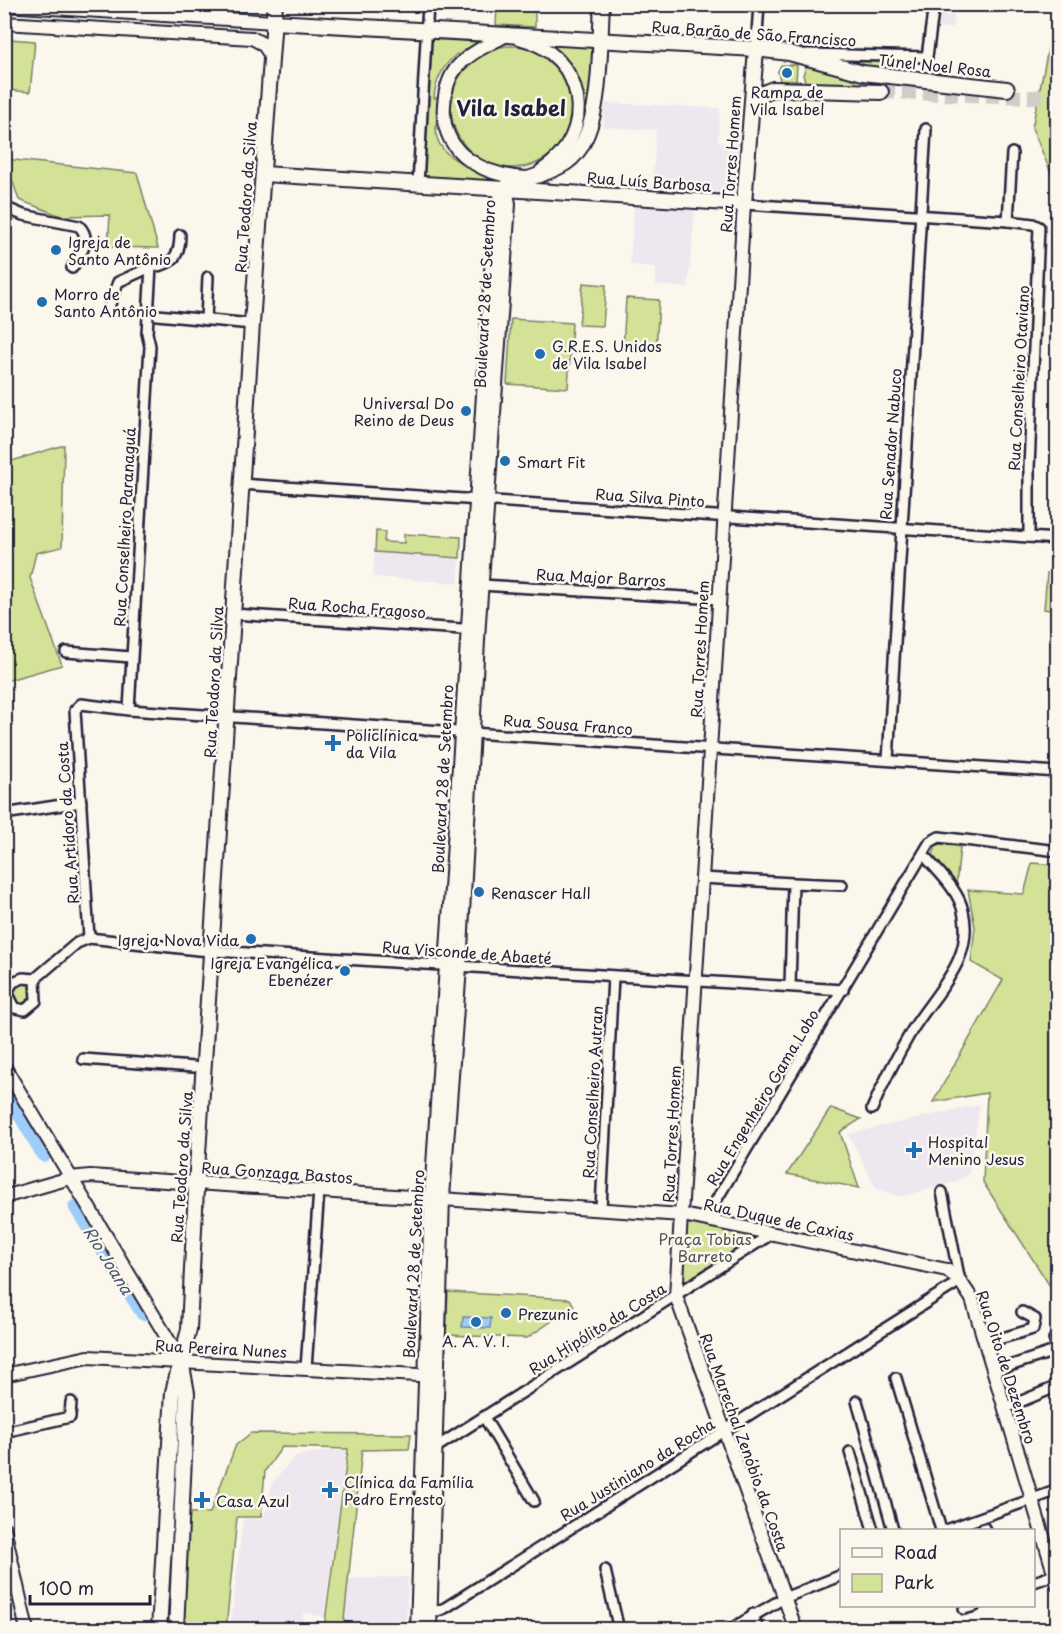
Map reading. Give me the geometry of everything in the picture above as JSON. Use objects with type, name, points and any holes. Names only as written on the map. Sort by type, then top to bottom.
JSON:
[{"type":"main road","name":"Rua Teodoro da Silva","points":[[159,1629],[173,1392],[189,1329],[196,1182],[241,484],[275,4]]},
{"type":"main road","points":[[505,188],[565,164],[585,142],[594,113],[602,4]]},
{"type":"main road","name":"Rua Barão de São Francisco","points":[[274,22],[756,49],[789,53]]},
{"type":"main road","name":"Rua Torres Homem","points":[[744,204],[756,49]]},
{"type":"main road","name":"Túnel Noel Rosa","points":[[789,53],[863,73],[1007,89]]},
{"type":"main road","points":[[751,112],[759,97],[769,90],[881,92]]},
{"type":"main road","name":"Rua Luís Barbosa","points":[[263,174],[744,204]]},
{"type":"main road","name":"Boulevard 28 de Setembro","points":[[473,625],[481,585],[496,210],[505,188]]},
{"type":"main road","name":"Boulevard 28 de Setembro","points":[[426,1619],[437,1197],[454,967],[473,625],[484,501]]},
{"type":"main road","points":[[176,1629],[187,1393],[181,1361]]},
{"type":"main road","name":"Boulevard 28 de Setembro","points":[[418,1629],[426,1619],[435,1448],[431,1376]]},
{"type":"main road","points":[[162,1578],[171,1582],[179,1577]]},
{"type":"main road","points":[[161,1601],[168,1598],[177,1601]]},
{"type":"street","points":[[418,184],[428,4]]},
{"type":"street","name":"Rua Torres Homem","points":[[756,49],[759,4]]},
{"type":"street","name":"Rua Barão de São Francisco","points":[[789,53],[927,57],[934,4]]},
{"type":"street","name":"Rua Barão de São Francisco","points":[[4,5],[274,22]]},
{"type":"street","points":[[4,21],[20,16],[22,5]]},
{"type":"street","points":[[4,21],[252,38],[263,44],[272,57]]},
{"type":"street","points":[[486,170],[510,177],[531,176],[559,157],[571,138],[578,117],[574,82],[562,65],[537,45],[510,37],[476,52],[459,65],[450,78],[444,102],[446,129],[455,148],[471,162],[500,180],[505,188]]},
{"type":"street","name":"Rua Senador Nabuco","points":[[888,760],[900,529],[926,129]]},
{"type":"street","points":[[1008,221],[1012,153]]},
{"type":"street","name":"Rua Torres Homem","points":[[676,1296],[683,1215],[701,878],[744,204]]},
{"type":"street","name":"Rua Luís Barbosa","points":[[744,204],[1033,224]]},
{"type":"street","points":[[4,207],[23,214],[79,226],[86,236],[85,244],[72,268]]},
{"type":"street","name":"Rua Conselheiro Otaviano","points":[[1029,537],[1029,468],[1040,233],[1033,224]]},
{"type":"street","points":[[109,307],[117,282],[151,267],[173,261],[180,249],[180,235]]},
{"type":"street","name":"Rua Conselheiro Paranaguá","points":[[129,710],[150,346],[147,333],[151,267]]},
{"type":"street","points":[[206,320],[208,277]]},
{"type":"street","points":[[157,315],[252,324]]},
{"type":"street","name":"Rua Silva Pinto","points":[[241,484],[1058,539]]},
{"type":"street","name":"Rua Major Barros","points":[[481,585],[719,599]]},
{"type":"street","name":"Rua Rocha Fragoso","points":[[233,614],[473,625]]},
{"type":"street","points":[[66,652],[131,657]]},
{"type":"street","name":"Rua Sousa Franco","points":[[77,706],[1058,772]]},
{"type":"street","name":"Rua Artidoro da Costa","points":[[77,706],[75,710],[89,938]]},
{"type":"street","points":[[4,814],[81,802]]},
{"type":"street","name":"Rua Engenheiro Gama Lobo","points":[[705,1219],[930,842],[939,837],[1058,851]]},
{"type":"street","points":[[872,1109],[912,1031],[959,963],[964,949],[966,932],[963,910],[956,894],[924,855]]},
{"type":"street","points":[[701,878],[842,885]]},
{"type":"street","points":[[790,986],[793,883]]},
{"type":"street","points":[[35,980],[77,943],[89,938]]},
{"type":"street","name":"Rua Visconde de Abaeté","points":[[89,938],[212,950],[454,967],[843,990]]},
{"type":"street","name":"Rua Conselheiro Autran","points":[[601,1208],[613,977]]},
{"type":"street","points":[[83,1059],[194,1067]]},
{"type":"street","points":[[4,1066],[181,1361]]},
{"type":"street","name":"Rua Gonzaga Bastos","points":[[4,1197],[70,1178],[196,1182],[437,1197]]},
{"type":"street","points":[[306,1368],[319,1190]]},
{"type":"street","name":"Rua Oito de Dezembro","points":[[942,1192],[960,1281],[972,1299],[1032,1498],[1039,1541],[1056,1580]]},
{"type":"street","name":"Rua Duque de Caxias","points":[[437,1197],[683,1215],[936,1266],[947,1270],[960,1281]]},
{"type":"street","name":"Rua Hipólito da Costa","points":[[435,1448],[773,1233]]},
{"type":"street","name":"Rua Justiniano da Rocha","points":[[426,1619],[960,1281]]},
{"type":"street","name":"Rua Marechal Zenóbio da Costa","points":[[676,1296],[796,1629]]},
{"type":"street","points":[[985,1343],[1033,1329],[1035,1319],[1022,1312]]},
{"type":"street","points":[[994,1371],[1056,1346]]},
{"type":"street","name":"Rua Pereira Nunes","points":[[4,1375],[76,1358],[181,1361],[431,1376]]},
{"type":"street","points":[[896,1377],[941,1529]]},
{"type":"street","points":[[1005,1408],[1058,1386]]},
{"type":"street","points":[[857,1401],[892,1529]]},
{"type":"street","points":[[4,1432],[70,1417],[71,1402]]},
{"type":"street","points":[[484,1417],[534,1501]]},
{"type":"street","points":[[850,1452],[873,1529]]},
{"type":"street","points":[[949,1529],[1058,1490]]},
{"type":"street","points":[[4,1528],[9,1570],[27,1629]]},
{"type":"street","points":[[605,1570],[619,1629]]},
{"type":"street","points":[[729,1629],[784,1598],[840,1576]]},
{"type":"street","points":[[1035,1582],[1056,1580]]},
{"type":"street","points":[[964,1609],[970,1607]]},
{"type":"street","points":[[753,1614],[758,1629]]},
{"type":"shaded area","points":[[940,15],[954,15],[953,28],[938,28]]},
{"type":"shaded area","points":[[605,103],[720,108],[718,142],[742,144],[738,196],[652,191],[656,130],[603,127]]},
{"type":"shaded area","points":[[634,205],[695,210],[688,288],[656,285],[656,267],[630,265]]},
{"type":"shaded area","points":[[375,552],[460,558],[458,583],[373,577]]},
{"type":"shaded area","name":"Hospital Menino Jesus","points":[[980,1104],[969,1174],[955,1182],[900,1197],[876,1188],[848,1134]]},
{"type":"shaded area","points":[[325,1451],[346,1451],[324,1617],[303,1613],[302,1628],[312,1629],[230,1629],[243,1519],[264,1519],[272,1483],[295,1456]]},
{"type":"shaded area","points":[[408,1577],[406,1629],[343,1630],[347,1579]]},
{"type":"green space","points":[[497,5],[535,5],[535,27],[496,25]]},
{"type":"green space","points":[[1057,5],[1057,187],[1032,128]]},
{"type":"green space","points":[[430,37],[484,42],[461,58],[457,54],[448,63],[438,79],[434,98],[439,98],[436,127],[440,145],[454,159],[489,176],[490,183],[425,179],[422,176]]},
{"type":"green space","points":[[9,39],[35,41],[30,92],[5,90]]},
{"type":"green space","points":[[546,44],[589,46],[593,51],[588,118],[575,145],[582,111]]},
{"type":"green space","points":[[512,46],[535,50],[555,64],[569,84],[573,107],[569,130],[555,150],[535,164],[512,168],[489,164],[469,150],[455,130],[451,107],[455,84],[469,64],[489,50]]},
{"type":"green space","points":[[826,59],[901,63],[911,70],[919,71],[919,75],[857,68]]},
{"type":"green space","points":[[807,64],[852,76],[914,85],[856,80],[855,85],[880,84],[879,88],[807,87],[803,75]]},
{"type":"green space","name":"Rampa de Vila Isabel","points":[[781,65],[797,65],[796,83],[780,81],[778,71]]},
{"type":"green space","points":[[5,159],[137,173],[158,248],[108,247],[110,215],[61,216],[19,200]]},
{"type":"green space","points":[[583,283],[606,285],[603,326],[579,325]]},
{"type":"green space","points":[[626,298],[659,300],[656,351],[623,349]]},
{"type":"green space","name":"G.R.E.S. Unidos de Vila Isabel","points":[[511,319],[572,323],[568,388],[507,384]]},
{"type":"green space","points":[[64,445],[62,547],[36,553],[30,578],[62,665],[5,681],[5,463]]},
{"type":"green space","points":[[376,531],[385,532],[384,542],[404,543],[404,534],[461,537],[460,558],[375,552]]},
{"type":"green space","points":[[1047,573],[1057,574],[1057,611],[1044,609]]},
{"type":"green space","points":[[942,844],[960,847],[956,886],[932,858],[936,846]]},
{"type":"green space","points":[[1032,863],[1057,865],[1057,1297],[983,1182],[987,1093],[933,1102],[1003,980],[971,962],[975,927],[968,890],[1024,894]]},
{"type":"green space","points":[[17,982],[33,982],[31,1005],[20,1007],[13,1001],[10,988]]},
{"type":"green space","points":[[831,1108],[861,1119],[840,1132],[859,1188],[787,1174]]},
{"type":"green space","name":"Praça Tobias Barreto","points":[[686,1223],[765,1237],[683,1282]]},
{"type":"green space","name":"Prezunic","points":[[448,1292],[570,1299],[574,1306],[527,1338],[446,1335]]},
{"type":"green space","points":[[251,1433],[411,1434],[409,1449],[362,1450],[343,1629],[324,1629],[348,1449],[282,1447],[265,1471],[261,1517],[237,1517],[226,1629],[180,1630],[188,1513],[210,1513],[236,1445]]},
{"type":"water","name":"A. A. V. I.","points":[[463,1317],[491,1318],[490,1328],[462,1327]]},
{"type":"waterway","name":"Rio Joana","points":[[4,1087],[44,1155]]},
{"type":"waterway","name":"Rio Joana","points":[[76,1207],[143,1313]]},
{"type":"tunnel","points":[[881,92],[1058,96]]},
{"type":"place","name":"Rampa de Vila Isabel","points":[[787,73]]},
{"type":"place","name":"Igreja de Santo Antônio","points":[[56,250]]},
{"type":"place","name":"Morro de Santo Antônio","points":[[42,302]]},
{"type":"place","name":"G.R.E.S. Unidos de Vila Isabel","points":[[540,354]]},
{"type":"place","name":"Universal Do Reino de Deus","points":[[466,411]]},
{"type":"place","name":"Smart Fit","points":[[505,461]]},
{"type":"place","name":"Policlínica da Vila","points":[[333,743]]},
{"type":"place","name":"Renascer Hall","points":[[479,892]]},
{"type":"place","name":"Igreja Nova Vida","points":[[251,939]]},
{"type":"place","name":"Igreja Evangélica Ebenézer","points":[[345,971]]},
{"type":"place","name":"Hospital Menino Jesus","points":[[914,1150]]},
{"type":"place","name":"Prezunic","points":[[506,1313]]},
{"type":"place","name":"A. A. V. I.","points":[[476,1322]]},
{"type":"place","name":"Clínica da Família Pedro Ernesto","points":[[330,1490]]},
{"type":"place","name":"Casa Azul","points":[[202,1500]]},
{"type":"district","name":"Vila Isabel","points":[[511,107]]}]
